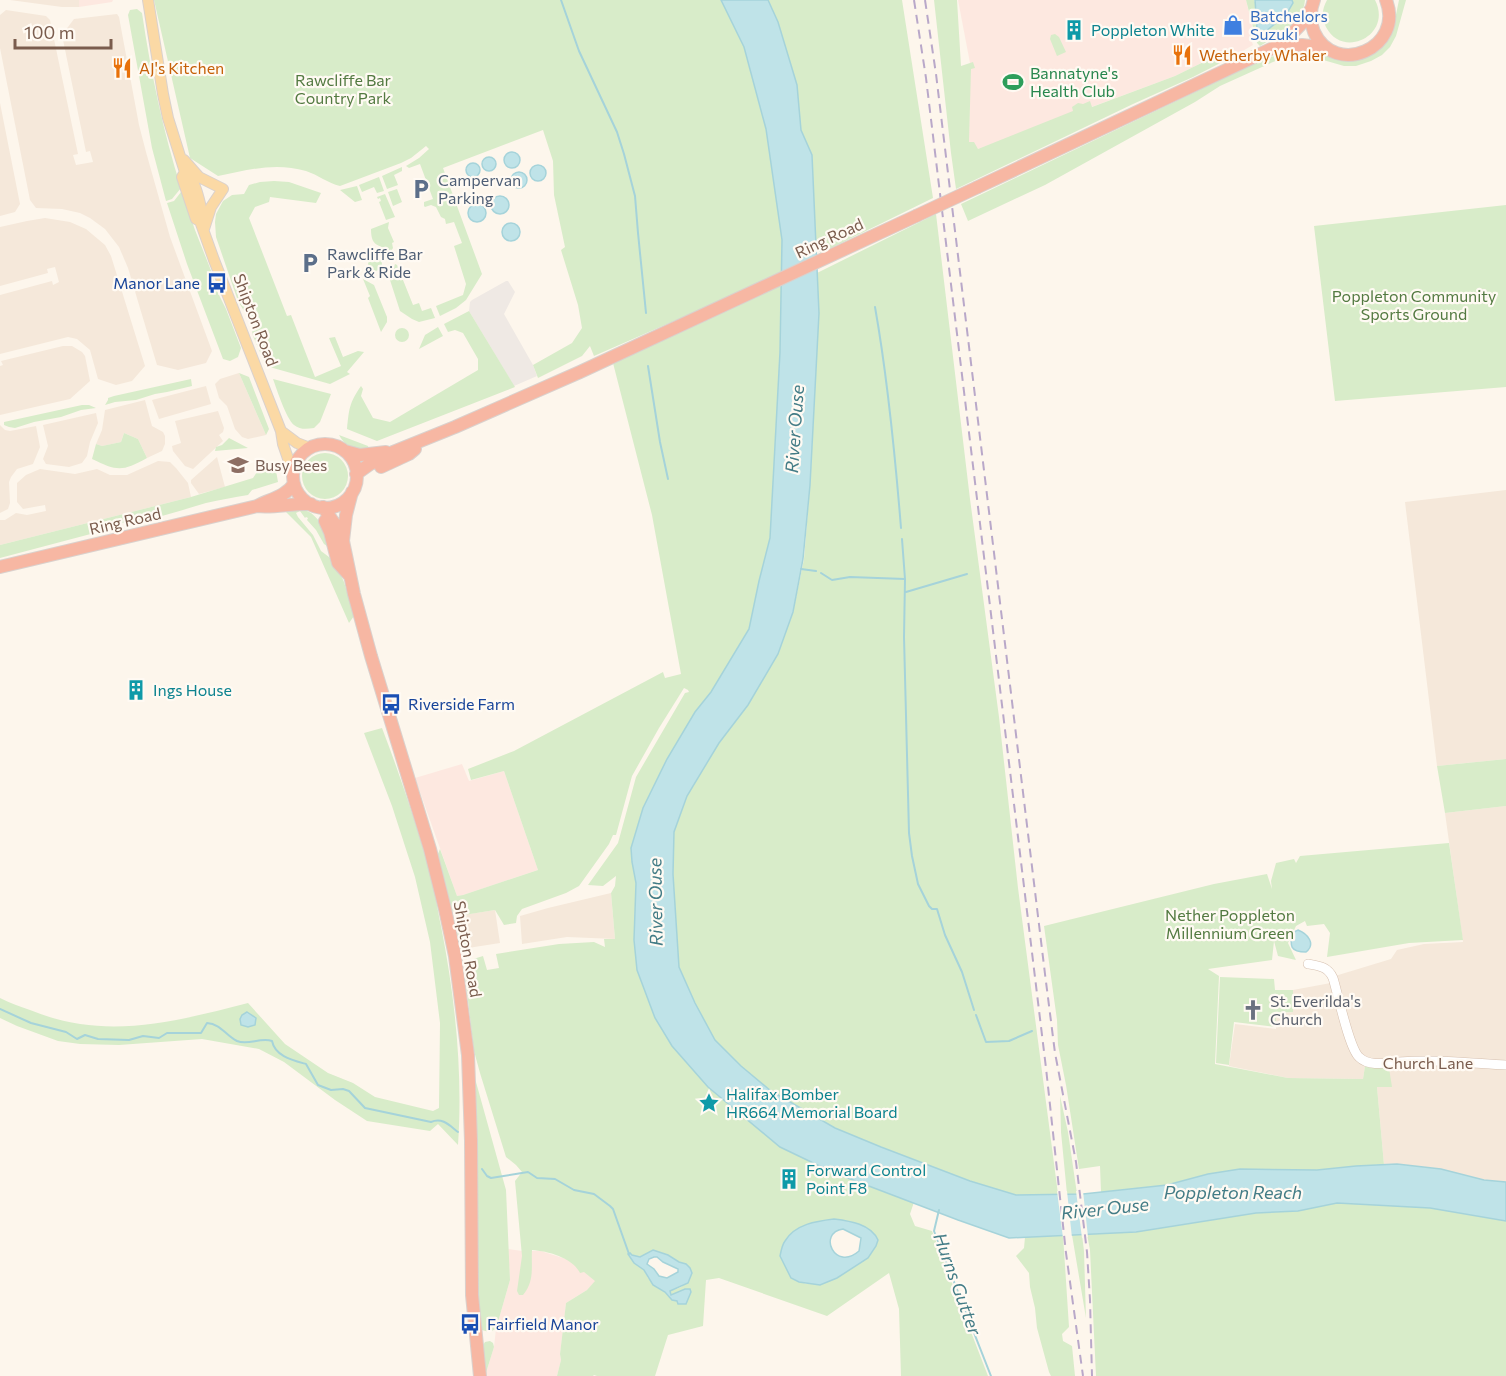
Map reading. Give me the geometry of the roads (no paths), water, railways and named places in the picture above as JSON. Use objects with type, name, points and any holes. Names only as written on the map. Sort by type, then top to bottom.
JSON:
[{"type":"highway","name":"Ring Road","points":[[1275,47],[1302,45],[1327,48],[1342,54],[1367,52],[1385,35],[1390,4]]},
{"type":"highway","name":"Ring Road","points":[[356,474],[393,452],[580,372],[1275,47],[1307,18],[1313,5]]},
{"type":"highway","points":[[1313,5],[1311,17],[1314,31],[1327,48]]},
{"type":"highway","points":[[312,505],[337,505],[343,502],[351,497],[365,476],[409,454],[425,440]]},
{"type":"highway","points":[[237,510],[253,498],[281,488],[293,475],[300,456],[310,448],[326,444],[344,450],[352,460],[356,480],[351,497]]},
{"type":"highway","name":"Ring Road","points":[[344,450],[360,455],[393,452]]},
{"type":"highway","name":"Ring Road","points":[[0,567],[257,506],[286,493],[293,475]]},
{"type":"highway","points":[[293,475],[301,496],[326,522],[338,563],[350,576]]},
{"type":"highway","name":"Shipton Road","points":[[343,541],[351,497]]},
{"type":"highway","name":"Ring Road","points":[[257,506],[271,508],[286,504],[312,505]]},
{"type":"highway","name":"Shipton Road","points":[[312,505],[334,523],[343,541],[371,656],[446,909],[455,956],[468,1055],[472,1295],[480,1376]]},
{"type":"main road","name":"Shipton Road","points":[[148,0],[168,118],[185,172],[189,175],[198,196],[203,217],[202,225],[214,260],[281,431],[293,475]]},
{"type":"main road","points":[[180,155],[200,177],[223,189],[202,225]]},
{"type":"main road","name":"Shipton Road","points":[[185,172],[182,177],[186,192],[196,219],[202,225]]},
{"type":"main road","points":[[186,192],[198,196]]},
{"type":"main road","points":[[281,431],[297,443],[310,448]]},
{"type":"street","name":"Church Lane","points":[[1308,964],[1322,966],[1334,978],[1351,1041],[1357,1055],[1362,1059],[1381,1063],[1424,1060],[1506,1065]]},
{"type":"water","points":[[721,0],[768,0],[778,22],[797,85],[801,130],[812,155],[819,313],[810,485],[803,559],[793,612],[778,654],[748,705],[719,743],[687,796],[674,832],[673,874],[679,967],[715,1040],[771,1091],[835,1128],[970,1181],[1016,1195],[1083,1194],[1167,1185],[1208,1174],[1240,1169],[1317,1170],[1397,1164],[1441,1169],[1484,1180],[1506,1182],[1506,1221],[1430,1208],[1337,1203],[1298,1211],[1256,1213],[1136,1232],[1009,1238],[832,1172],[780,1147],[708,1087],[672,1046],[655,1018],[637,970],[634,940],[636,883],[631,848],[643,808],[667,759],[749,629],[770,538],[780,352],[782,240],[766,129],[744,47]]},
{"type":"water","points":[[1255,0],[1292,0],[1293,3],[1286,15],[1266,31],[1260,31],[1257,28]]},
{"type":"water","points":[[509,152],[515,152],[520,160],[518,166],[509,168],[504,163],[504,157]]},
{"type":"water","points":[[489,157],[494,159],[496,164],[494,169],[489,171],[484,169],[482,164],[484,159]]},
{"type":"water","points":[[473,163],[478,165],[480,170],[478,175],[473,177],[468,175],[466,170],[468,165]]},
{"type":"water","points":[[535,165],[541,165],[546,173],[544,179],[535,181],[530,176],[530,170]]},
{"type":"water","points":[[516,172],[522,172],[527,180],[525,186],[516,188],[511,183],[511,177]]},
{"type":"water","points":[[500,196],[506,199],[509,205],[506,211],[500,214],[494,211],[491,205],[494,199]]},
{"type":"water","points":[[477,204],[483,207],[486,213],[483,219],[477,222],[471,219],[468,213],[471,207]]},
{"type":"water","points":[[511,223],[517,226],[520,232],[517,238],[511,241],[505,238],[502,232],[505,226]]},
{"type":"water","points":[[1298,930],[1310,940],[1309,949],[1306,952],[1297,951],[1292,947],[1292,933]]},
{"type":"water","points":[[247,1012],[256,1018],[255,1025],[248,1027],[241,1025],[240,1019]]},
{"type":"water","points":[[834,1219],[859,1224],[875,1235],[878,1240],[868,1258],[837,1278],[820,1285],[799,1282],[791,1278],[780,1256],[789,1235],[800,1227],[814,1222]],"holes":[[[843,1229],[861,1238],[859,1251],[850,1256],[843,1257],[837,1254],[830,1243],[835,1232]]]},
{"type":"water","points":[[653,1250],[668,1255],[690,1268],[692,1273],[688,1283],[670,1291],[671,1295],[690,1289],[686,1304],[678,1304],[653,1285],[644,1270],[634,1263],[628,1254],[640,1257]],"holes":[[[657,1257],[678,1269],[678,1272],[667,1278],[659,1276],[647,1264],[649,1259]]]},
{"type":"waterway","points":[[561,0],[579,51],[617,132],[624,154],[635,196],[646,313]]},
{"type":"waterway","points":[[875,307],[891,417],[901,528]]},
{"type":"waterway","points":[[648,366],[668,479]]},
{"type":"waterway","points":[[902,539],[905,579],[904,637],[909,833],[912,856],[918,884],[929,906],[937,909],[945,935],[962,972],[974,1010]]},
{"type":"waterway","points":[[801,569],[816,571]]},
{"type":"waterway","points":[[821,573],[832,580],[850,577],[905,579]]},
{"type":"waterway","points":[[906,592],[967,574]]},
{"type":"waterway","points":[[0,1009],[31,1023],[66,1032],[77,1039],[85,1035],[98,1039],[129,1040],[143,1036],[159,1038],[167,1033],[201,1033],[207,1023],[212,1024],[237,1041],[272,1041],[280,1054],[306,1064],[318,1085],[331,1090],[349,1091],[365,1108],[431,1122],[443,1121],[458,1132]]},
{"type":"waterway","points":[[976,1015],[986,1042],[1009,1041],[1032,1031]]},
{"type":"waterway","points":[[482,1169],[491,1178],[528,1172],[537,1178],[555,1179],[574,1190],[594,1194],[613,1209],[629,1254]]},
{"type":"waterway","name":"Hurns Gutter","points":[[939,1210],[934,1231],[991,1376]]},
{"type":"railway","points":[[914,0],[926,78],[1046,1068],[1066,1253],[1083,1376]]},
{"type":"railway","points":[[925,0],[936,74],[1055,1053],[1076,1162],[1087,1252],[1092,1376]]},
{"type":"place","name":"Batchelors Suzuki","points":[[1233,25]]},
{"type":"place","name":"Poppleton White","points":[[1074,30]]},
{"type":"place","name":"Wetherby Whaler","points":[[1182,55]]},
{"type":"place","name":"AJ's Kitchen","points":[[122,68]]},
{"type":"place","name":"Bannatyne's Health Club","points":[[1013,82]]},
{"type":"place","name":"Campervan Parking","points":[[421,189]]},
{"type":"place","name":"Rawcliffe Bar Park & Ride","points":[[310,263]]},
{"type":"place","name":"Manor Lane","points":[[217,283]]},
{"type":"place","name":"Busy Bees","points":[[238,465]]},
{"type":"place","name":"Ings House","points":[[136,690]]},
{"type":"place","name":"Riverside Farm","points":[[391,704]]},
{"type":"place","name":"St. Everilda's Church","points":[[1253,1010]]},
{"type":"place","name":"Halifax Bomber HR664 Memorial Board","points":[[709,1103]]},
{"type":"place","name":"Forward Control Point F8","points":[[789,1179]]},
{"type":"place","name":"Fairfield Manor","points":[[470,1324]]},
{"type":"park label","name":"Rawcliffe Bar Country Park","points":[[343,89]]},
{"type":"park label","name":"Poppleton Community Sports Ground","points":[[1414,305]]},
{"type":"park label","name":"Nether Poppleton Millennium Green","points":[[1230,924]]},
{"type":"water label","name":"River Ouse","points":[[795,429]]},
{"type":"water label","name":"River Ouse","points":[[656,902]]},
{"type":"water label","name":"Poppleton Reach","points":[[1233,1193]]},
{"type":"water label","name":"River Ouse","points":[[1105,1209]]}]
